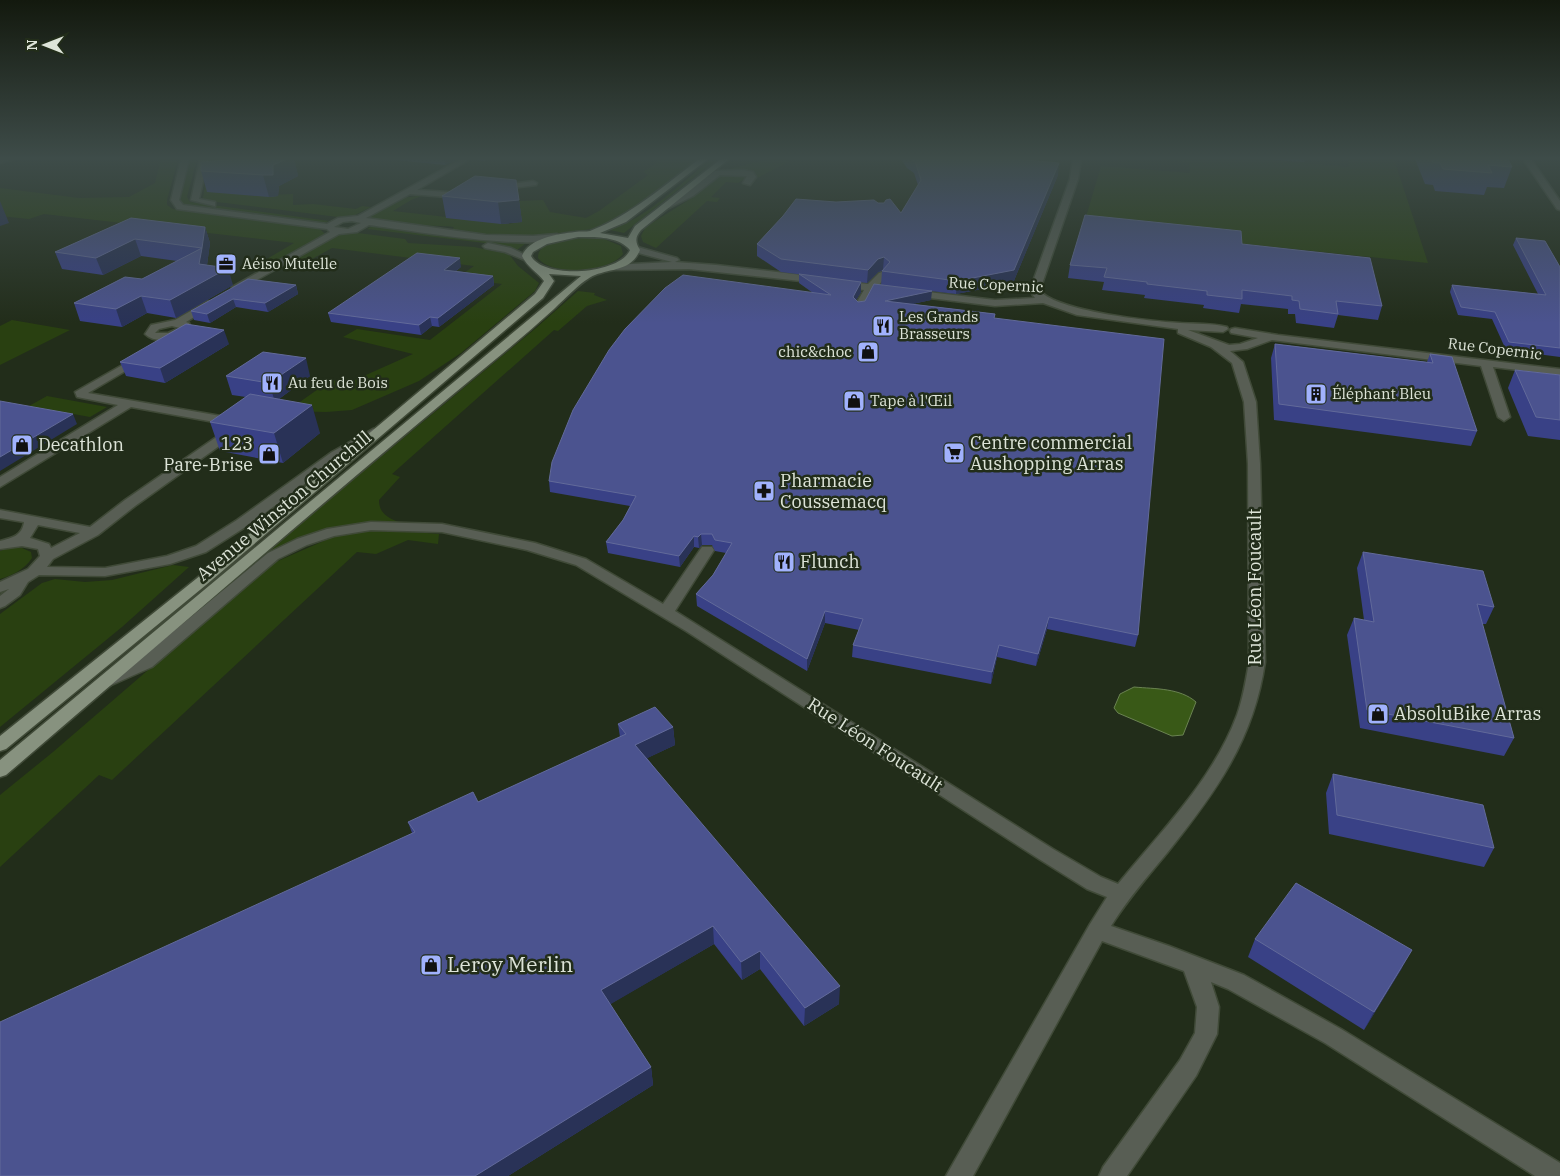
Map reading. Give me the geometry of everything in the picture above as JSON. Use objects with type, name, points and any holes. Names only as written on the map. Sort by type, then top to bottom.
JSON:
[{"type":"main road","points":[[589,234],[623,220],[631,214]]},
{"type":"main road","points":[[633,247],[615,237],[589,234],[557,238],[534,246],[528,252],[527,258],[531,264],[539,268],[564,273],[592,272],[612,268],[628,261],[634,254],[632,237],[635,231],[656,214]]},
{"type":"main road","name":"Avenue Winston Churchill","points":[[0,744],[201,582],[385,428],[430,387],[543,292],[549,282],[539,268]]},
{"type":"main road","name":"Avenue Winston Churchill","points":[[0,770],[592,272]]},
{"type":"street","points":[[228,214],[334,229],[497,248],[527,258]]},
{"type":"street","points":[[296,214],[501,239],[557,238]]},
{"type":"street","points":[[363,221],[374,214]]},
{"type":"street","points":[[1044,300],[1037,294],[1036,287],[1062,214]]},
{"type":"street","points":[[334,229],[331,223],[340,220]]},
{"type":"street","points":[[355,230],[364,226],[363,221]]},
{"type":"street","points":[[178,323],[334,229]]},
{"type":"street","points":[[633,247],[702,267]]},
{"type":"street","points":[[612,268],[643,265],[702,267]]},
{"type":"street","name":"Rue Copernic","points":[[702,267],[996,303],[1044,300],[1077,312],[1167,325],[1223,328],[1278,338],[1560,372]]},
{"type":"street","points":[[859,307],[870,288],[882,275]]},
{"type":"street","points":[[47,556],[94,532],[130,503],[237,429],[238,423],[81,395],[81,392],[186,329],[185,325],[178,323],[160,325],[150,332],[159,344]]},
{"type":"street","name":"Rue Copernic","points":[[1167,325],[1210,342],[1229,347],[1278,338]]},
{"type":"street","points":[[1223,328],[1206,332],[1203,336],[1237,362],[1248,344],[1249,338],[1235,330]]},
{"type":"street","name":"Rue Léon Foucault","points":[[959,1176],[1097,930],[1121,894],[1179,825],[1226,757],[1243,721],[1252,692],[1257,662],[1258,632],[1254,464],[1250,402],[1237,362]]},
{"type":"street","points":[[1485,363],[1492,376],[1504,417]]},
{"type":"street","points":[[0,483],[128,404]]},
{"type":"street","points":[[0,587],[30,575],[105,572],[170,560],[201,549],[274,500],[336,455],[385,428]]},
{"type":"street","points":[[0,514],[94,532]]},
{"type":"street","points":[[15,542],[27,535],[31,529],[31,519]]},
{"type":"street","name":"Rue Léon Foucault","points":[[105,682],[146,663],[273,556],[302,542],[332,532],[371,526],[442,528],[559,554],[581,562],[667,613],[1046,854],[1094,883],[1121,894]]},
{"type":"street","points":[[0,545],[15,542],[39,544],[47,551],[47,556],[44,563],[15,592],[0,603]]},
{"type":"street","points":[[667,613],[674,598],[707,550]]},
{"type":"street","points":[[1097,930],[1236,982],[1333,1036],[1558,1176]]},
{"type":"street","points":[[1112,1176],[1188,1068],[1206,1034],[1208,1008],[1203,989],[1192,964]]},
{"type":"shaded area","points":[[0,214],[210,214],[319,228],[325,234],[268,265],[260,263],[294,243],[44,214],[29,219],[0,216]]},
{"type":"shaded area","points":[[249,214],[277,214],[329,221],[324,223]]},
{"type":"shaded area","points":[[313,214],[357,214],[338,217]]},
{"type":"shaded area","points":[[419,214],[509,224],[519,222],[519,214],[561,214],[586,218],[594,214],[623,214],[599,228],[517,239],[452,230],[454,227],[389,224],[371,218],[371,215]]},
{"type":"shaded area","points":[[642,214],[648,214],[624,233],[610,230],[624,224]]},
{"type":"shaded area","points":[[667,214],[693,214],[656,248],[643,242],[641,236],[645,228]]},
{"type":"shaded area","points":[[1087,214],[1412,214],[1428,263],[1083,227]]},
{"type":"shaded area","points":[[372,226],[526,243],[517,250],[501,245],[367,229]]},
{"type":"shaded area","points":[[358,233],[405,239],[408,243],[474,247],[509,254],[518,266],[539,283],[535,291],[461,353],[419,381],[352,410],[326,412],[287,411],[331,380],[348,383],[413,354],[343,337],[357,329],[430,340],[502,284],[457,278],[474,266],[332,248],[312,259],[306,258],[292,264],[288,263],[337,235]]},
{"type":"shaded area","points":[[583,238],[604,239],[621,246],[623,254],[606,265],[581,270],[555,268],[545,264],[538,258],[539,252],[549,244],[563,240]]},
{"type":"shaded area","points":[[578,291],[595,293],[594,295],[607,300],[587,306],[558,331],[554,330],[392,474],[400,477],[379,500],[379,504],[384,514],[398,522],[364,523],[333,529],[302,538],[271,551],[276,544]]},
{"type":"shaded area","points":[[12,320],[70,330],[0,365],[0,326]]},
{"type":"shaded area","points":[[47,396],[107,407],[90,417],[29,406]]},
{"type":"shaded area","points":[[388,530],[439,534],[438,544],[408,540],[376,554],[357,552],[112,780],[99,775],[0,867],[0,795],[53,752],[271,564],[335,536]]},
{"type":"shaded area","points":[[9,548],[22,548],[31,552],[32,558],[18,572],[0,579],[0,551]]},
{"type":"shaded area","points":[[173,565],[189,567],[122,627],[0,727],[0,614],[42,583],[55,579],[85,582],[112,580]]},
{"type":"shaded area","points":[[1134,687],[1175,692],[1190,697],[1196,702],[1183,735],[1172,736],[1118,713],[1114,708],[1120,694]]},
{"type":"building","points":[[785,214],[1038,214],[1014,270],[957,281],[882,271],[890,262],[884,257],[878,259],[868,270],[781,259],[757,244]]},
{"type":"building","points":[[1085,215],[1241,231],[1242,244],[1370,258],[1382,306],[1336,301],[1338,314],[1300,309],[1299,301],[1292,300],[1292,296],[1242,290],[1242,299],[1207,295],[1207,291],[1104,277],[1107,268],[1070,265]]},
{"type":"building","points":[[131,218],[205,227],[202,248],[135,239],[96,258],[55,252]]},
{"type":"building","points":[[1516,238],[1545,241],[1560,267],[1560,348],[1509,342],[1495,312],[1461,307],[1452,285],[1546,295]]},
{"type":"building","points":[[202,248],[199,264],[228,268],[170,300],[141,296],[116,309],[74,303],[125,277],[142,279]]},
{"type":"building","points":[[417,253],[460,258],[444,270],[493,276],[438,318],[430,317],[419,325],[328,313]]},
{"type":"building","name":"Centre commercial Aushopping Arras","points":[[799,274],[861,282],[853,297],[858,302],[865,301],[874,284],[932,291],[885,301],[995,314],[994,318],[1164,339],[1138,635],[1049,617],[1038,654],[999,645],[992,672],[853,645],[863,619],[825,611],[807,659],[696,594],[713,575],[732,543],[715,540],[712,534],[701,534],[698,537],[694,536],[679,556],[606,542],[623,520],[636,496],[549,481],[552,462],[573,410],[609,350],[625,329],[665,288],[683,275],[831,295]]},
{"type":"building","points":[[248,279],[296,285],[265,303],[233,299],[207,314],[191,311]]},
{"type":"building","points":[[186,324],[224,330],[160,368],[120,362]]},
{"type":"building","points":[[1275,344],[1433,363],[1430,354],[1452,357],[1477,431],[1279,404]]},
{"type":"building","points":[[263,352],[306,358],[269,383],[226,376]]},
{"type":"building","points":[[1515,370],[1560,375],[1560,420],[1536,417]]},
{"type":"building","points":[[250,394],[312,405],[274,433],[210,422]]},
{"type":"building","name":"Decathlon","points":[[0,401],[73,414],[0,457]]},
{"type":"building","points":[[1363,552],[1483,571],[1494,607],[1477,604],[1514,738],[1367,710],[1354,618],[1374,622]]},
{"type":"building","name":"Leroy Merlin","points":[[655,707],[673,727],[635,745],[840,986],[805,1008],[760,951],[741,962],[713,926],[601,990],[651,1067],[475,1176],[0,1176],[0,1022],[415,832],[408,822],[473,792],[478,802],[626,734],[618,724]]},
{"type":"building","points":[[1333,774],[1483,805],[1494,848],[1337,815]]},
{"type":"building","points":[[1296,883],[1412,950],[1374,1012],[1255,939]]},
{"type":"place","name":"Aéiso Mutelle","points":[[226,264]]},
{"type":"place","name":"Les Grands Brasseurs","points":[[883,326]]},
{"type":"place","name":"chic&choc","points":[[868,352]]},
{"type":"place","name":"Au feu de Bois","points":[[272,383]]},
{"type":"place","name":"Éléphant Bleu","points":[[1316,394]]},
{"type":"place","name":"Tape à l'Œil","points":[[854,401]]},
{"type":"place","name":"Decathlon","points":[[22,445]]},
{"type":"place","name":"Centre commercial Aushopping Arras","points":[[954,453]]},
{"type":"place","name":"123 Pare-Brise","points":[[269,454]]},
{"type":"place","name":"Pharmacie Coussemacq","points":[[764,491]]},
{"type":"place","name":"Flunch","points":[[784,562]]},
{"type":"place","name":"AbsoluBike Arras","points":[[1378,714]]},
{"type":"place","name":"Leroy Merlin","points":[[431,965]]}]
